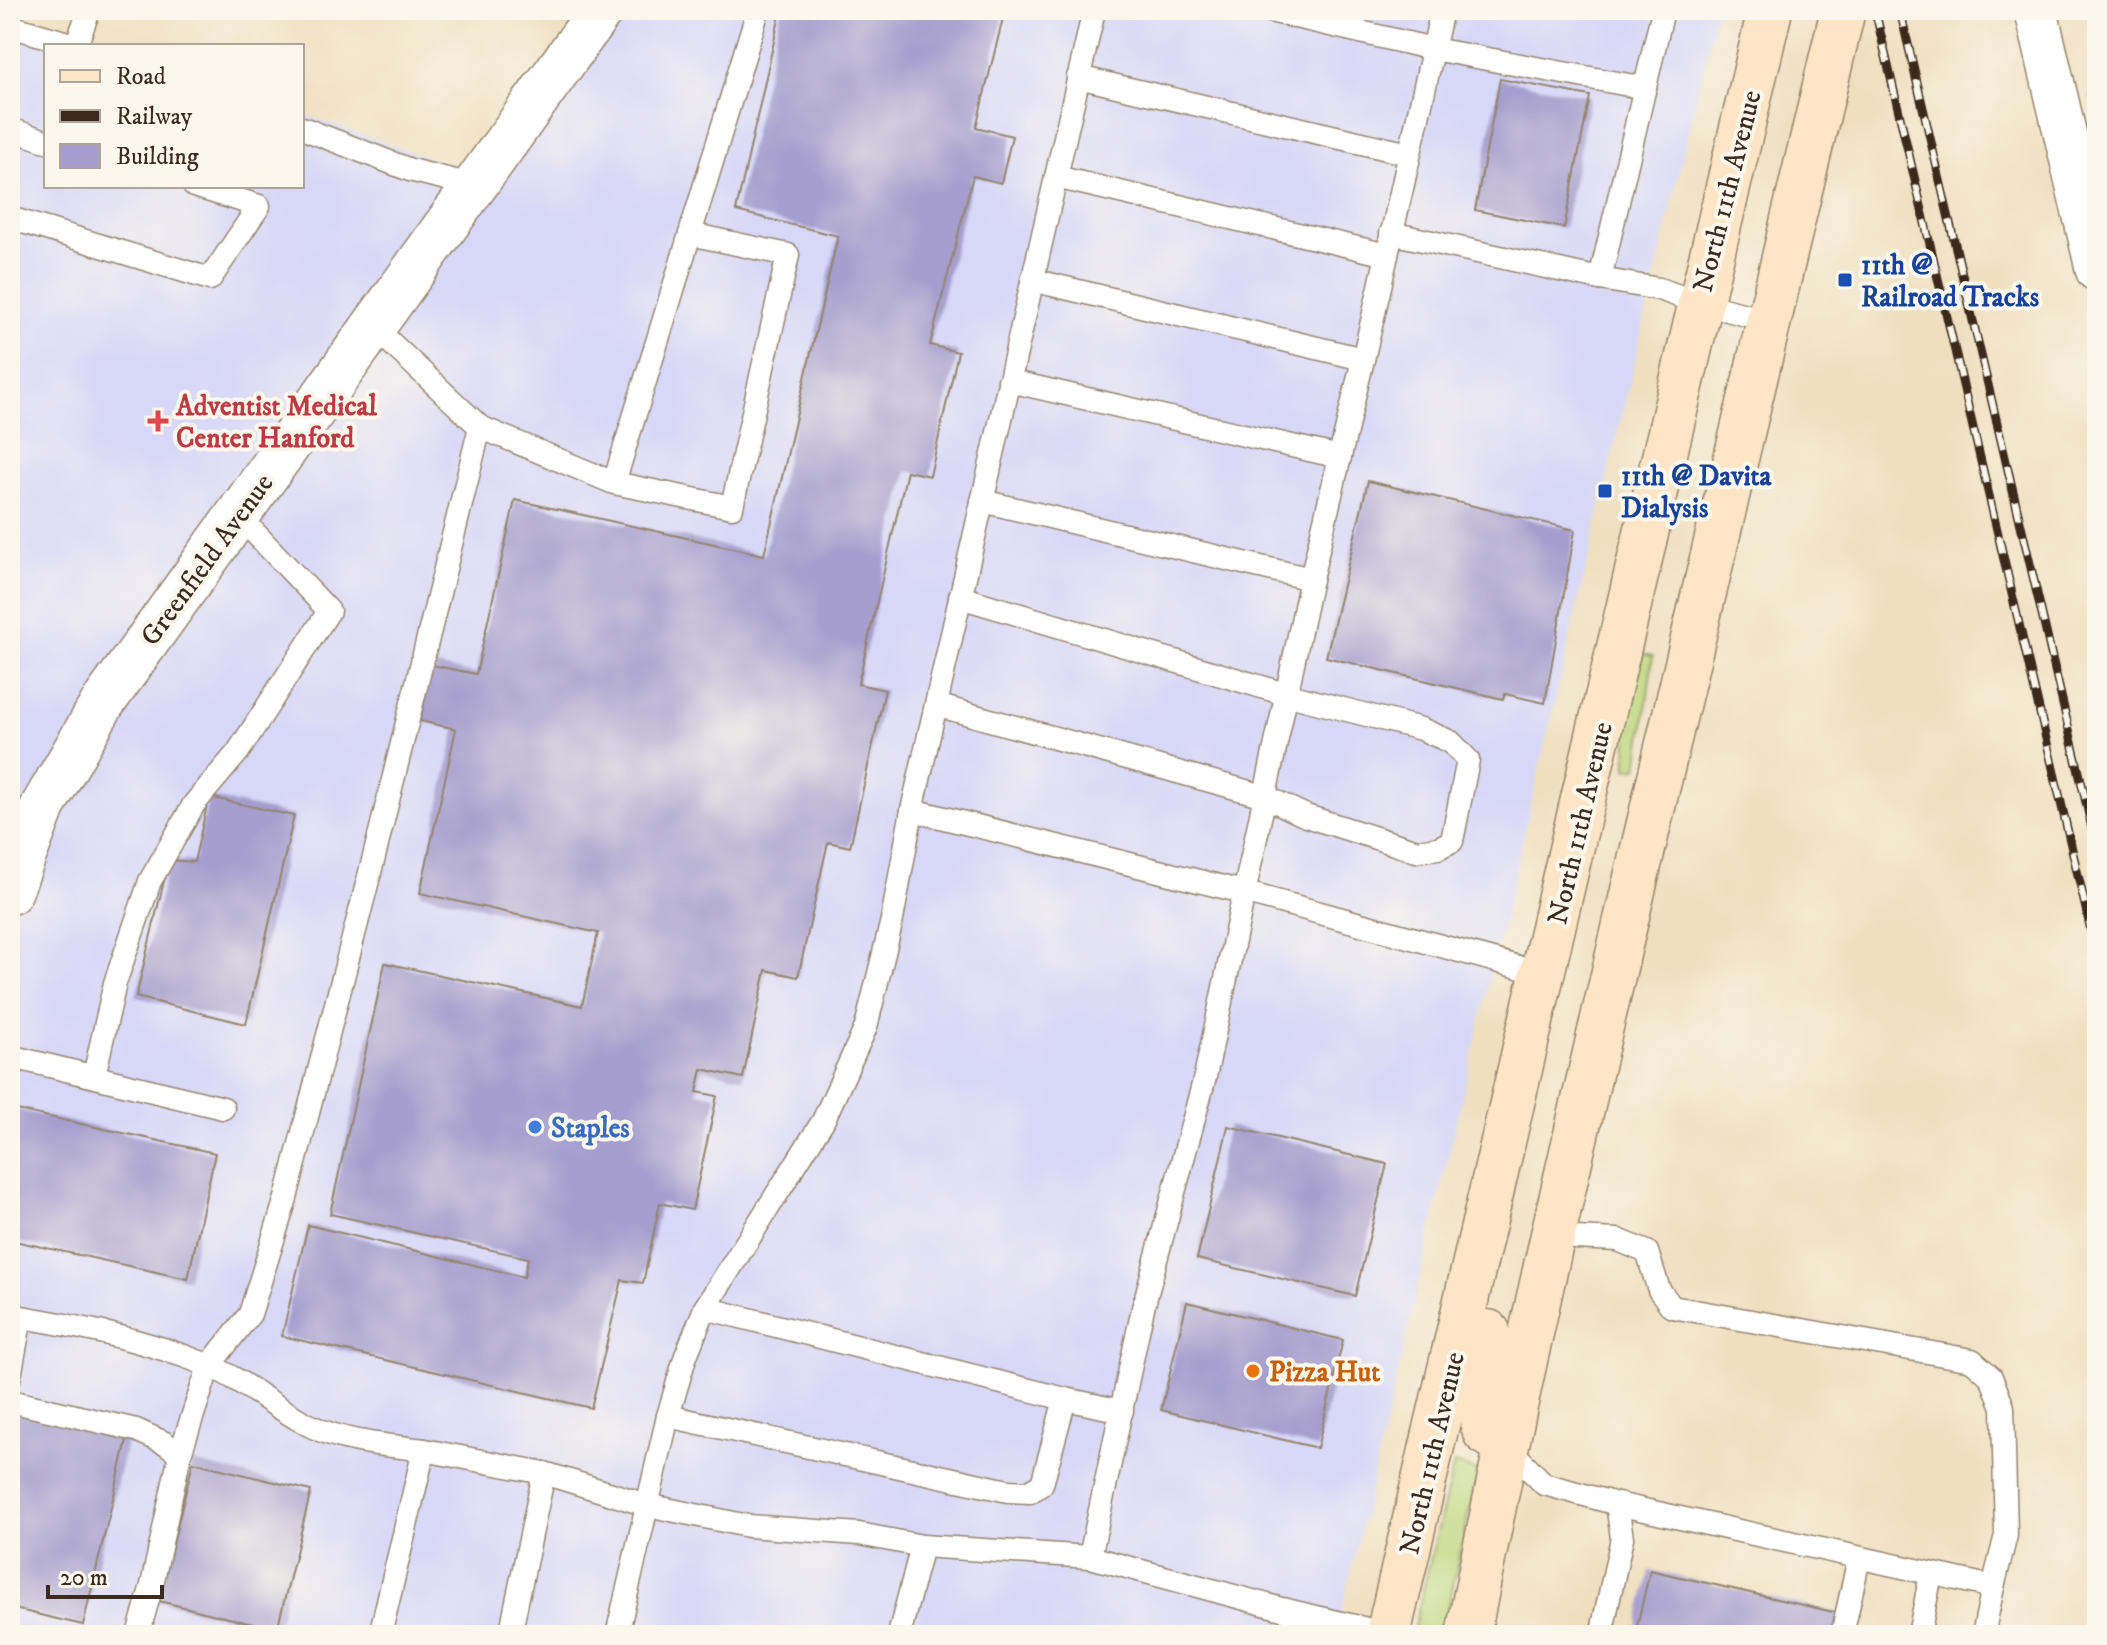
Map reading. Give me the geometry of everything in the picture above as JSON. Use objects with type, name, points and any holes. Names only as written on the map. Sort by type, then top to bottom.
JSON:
[{"type":"main road","name":"North 11th Avenue","points":[[1388,1635],[1770,10]]},
{"type":"main road","points":[[1468,1635],[1552,1237],[1766,320],[1843,10]]},
{"type":"main road","points":[[1544,974],[1563,978],[1582,990],[1539,1199],[1552,1237]]},
{"type":"main road","points":[[1486,1223],[1496,1296],[1478,1382],[1477,1404],[1485,1432],[1506,1445]]},
{"type":"street","name":"Greenfield Avenue","points":[[10,892],[43,806],[102,704],[601,10]]},
{"type":"street","points":[[2036,10],[2087,189],[2097,270]]},
{"type":"lane","points":[[77,44],[89,10]]},
{"type":"lane","points":[[614,483],[758,10]]},
{"type":"lane","points":[[617,1635],[668,1416],[685,1358],[705,1308],[823,1121],[866,1027],[892,920],[912,810],[1094,10]]},
{"type":"lane","points":[[1266,10],[1433,49],[1645,88]]},
{"type":"lane","points":[[1090,1557],[1143,1308],[1205,1077],[1285,694],[1442,10]]},
{"type":"lane","points":[[1600,279],[1663,10]]},
{"type":"lane","points":[[10,26],[69,44]]},
{"type":"lane","points":[[1078,77],[1409,154]]},
{"type":"lane","points":[[10,129],[44,140]]},
{"type":"lane","points":[[304,129],[410,170],[475,186]]},
{"type":"lane","points":[[1056,177],[1389,244],[1659,289],[1766,320]]},
{"type":"lane","points":[[10,218],[210,279],[259,206],[200,188]]},
{"type":"lane","points":[[374,327],[480,427],[614,483],[732,507],[788,255],[690,234]]},
{"type":"lane","points":[[1032,280],[1363,359]]},
{"type":"lane","points":[[1009,381],[1340,457]]},
{"type":"lane","points":[[138,1635],[180,1454],[209,1366],[250,1314],[286,1198],[480,427]]},
{"type":"lane","points":[[982,501],[1311,579]]},
{"type":"lane","points":[[94,1076],[115,983],[150,881],[194,804],[238,752],[329,611],[238,515]]},
{"type":"lane","points":[[936,705],[1264,796],[1306,816],[1417,851],[1438,848],[1452,841],[1468,760],[1451,742],[1421,729],[1285,694],[960,597]]},
{"type":"lane","points":[[912,810],[1243,892],[1544,974]]},
{"type":"lane","points":[[10,1058],[223,1108]]},
{"type":"lane","points":[[1552,1237],[1618,1240],[1647,1252],[1659,1290],[1672,1307],[1972,1360],[1991,1377],[2003,1407],[2006,1535],[1983,1635]]},
{"type":"lane","points":[[705,1308],[1122,1411]]},
{"type":"lane","points":[[10,1376],[16,1316],[153,1344],[209,1366],[311,1427],[355,1440],[544,1473],[647,1505],[748,1526],[859,1534],[922,1546],[1090,1557],[1388,1635]]},
{"type":"lane","points":[[668,1416],[1008,1491],[1030,1492],[1042,1484],[1065,1399]]},
{"type":"lane","points":[[10,1401],[136,1430],[165,1443],[180,1454]]},
{"type":"lane","points":[[1506,1445],[1544,1484],[1617,1504],[1993,1587]]},
{"type":"lane","points":[[380,1635],[424,1450]]},
{"type":"lane","points":[[510,1635],[544,1473]]},
{"type":"lane","points":[[1601,1635],[1622,1538],[1617,1504]]},
{"type":"lane","points":[[899,1635],[922,1546]]},
{"type":"lane","points":[[1842,1635],[1859,1558]]},
{"type":"lane","points":[[1919,1635],[1931,1574]]},
{"type":"shaded area","points":[[601,10],[1717,10],[1336,1635],[10,1635],[10,14],[97,44],[44,44],[44,188],[304,188],[304,115],[482,176]]},
{"type":"green space","points":[[1643,654],[1653,656],[1638,768],[1627,769],[1627,714]]},
{"type":"green space","points":[[1454,1464],[1478,1471],[1442,1635],[1412,1635]]},
{"type":"building","points":[[781,10],[1005,10],[976,127],[1012,136],[1001,183],[973,176],[930,345],[958,352],[930,476],[907,471],[858,684],[885,690],[850,847],[828,842],[798,977],[766,970],[743,1078],[702,1069],[697,1092],[717,1096],[692,1210],[660,1203],[643,1283],[622,1280],[591,1408],[282,1336],[308,1225],[524,1277],[528,1258],[330,1214],[385,963],[582,1006],[598,933],[420,893],[456,729],[420,721],[432,665],[476,674],[515,500],[764,555],[838,236],[736,211]]},
{"type":"building","points":[[2097,71],[2097,101],[2089,99]]},
{"type":"building","points":[[1500,79],[1590,96],[1564,228],[1475,210]]},
{"type":"building","points":[[1368,481],[1575,530],[1545,703],[1505,694],[1503,699],[1326,657]]},
{"type":"building","points":[[209,797],[294,816],[246,1024],[136,997],[169,860],[194,862]]},
{"type":"building","points":[[17,1110],[215,1153],[188,1279],[10,1240],[10,1141]]},
{"type":"building","points":[[1228,1126],[1387,1164],[1355,1296],[1197,1259]]},
{"type":"building","points":[[1187,1302],[1343,1340],[1317,1448],[1161,1410]]},
{"type":"building","points":[[12,1409],[128,1436],[83,1625],[10,1608]]},
{"type":"building","points":[[193,1462],[311,1491],[277,1630],[159,1601]]},
{"type":"building","points":[[1650,1570],[1842,1614],[1837,1635],[1635,1635]]},
{"type":"railway","points":[[1875,10],[2097,956]]},
{"type":"railway","points":[[1900,10],[2097,849]]},
{"type":"place","name":"11th @ Railroad Tracks","points":[[1845,280]]},
{"type":"place","name":"Adventist Medical Center Hanford","points":[[158,421]]},
{"type":"place","name":"11th @ Davita Dialysis","points":[[1605,491]]},
{"type":"place","name":"Staples","points":[[535,1127]]},
{"type":"place","name":"Pizza Hut","points":[[1253,1371]]}]
